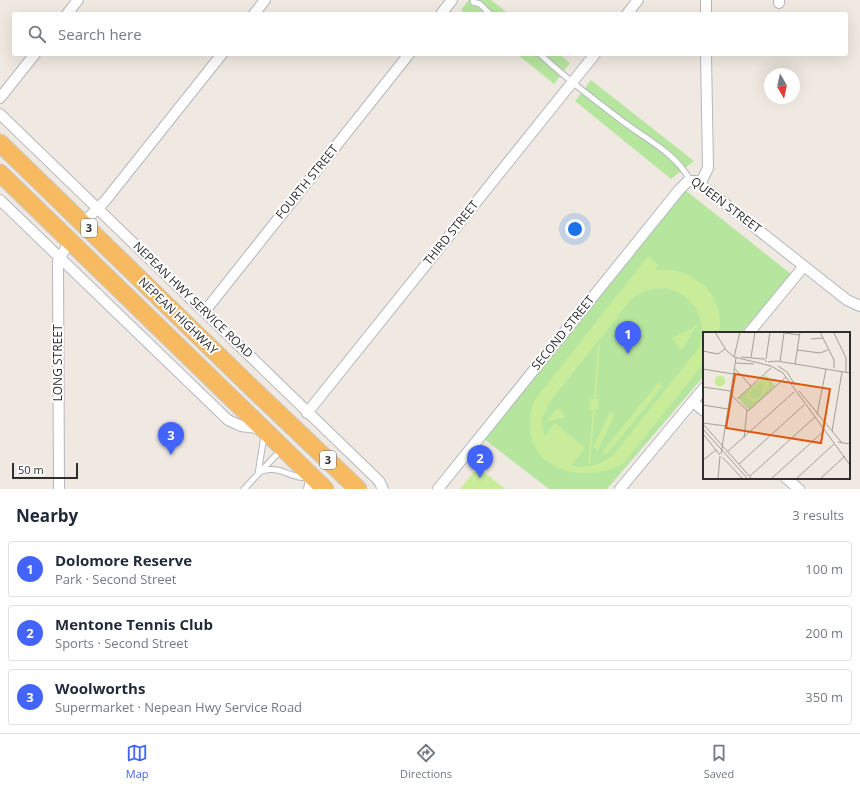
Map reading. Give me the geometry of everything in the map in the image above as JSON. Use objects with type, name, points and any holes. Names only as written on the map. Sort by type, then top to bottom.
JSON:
[{"type":"highway","name":"NEPEAN HIGHWAY","points":[[0,143],[358,489]]},
{"type":"highway","name":"NEPEAN HIGHWAY","points":[[0,173],[264,429],[283,448],[311,483],[325,489]]},
{"type":"highway","points":[[83,223],[77,228],[77,232],[87,257]]},
{"type":"highway","points":[[283,448],[298,432]]},
{"type":"street","points":[[69,12],[78,0]]},
{"type":"street","points":[[256,12],[265,0]]},
{"type":"street","points":[[443,12],[452,0]]},
{"type":"street","points":[[629,12],[638,0]]},
{"type":"street","points":[[706,0],[706,12]]},
{"type":"street","points":[[0,98],[33,56]]},
{"type":"street","points":[[83,223],[98,209],[220,56]]},
{"type":"street","name":"FOURTH STREET","points":[[205,311],[407,56]]},
{"type":"street","name":"THIRD STREET","points":[[307,413],[593,56]]},
{"type":"street","name":"SECOND STREET","points":[[438,489],[679,190],[686,182],[695,182],[708,168],[706,56]]},
{"type":"street","name":"NEPEAN HWY SERVICE ROAD","points":[[0,114],[205,311],[307,413],[378,481],[383,489]]},
{"type":"street","name":"QUEEN STREET","points":[[695,182],[848,301],[860,306]]},
{"type":"street","points":[[0,200],[228,420],[241,426],[264,429]]},
{"type":"street","points":[[59,257],[70,241]]},
{"type":"street","name":"LONG STREET","points":[[59,257],[59,489]]},
{"type":"street","points":[[750,332],[804,266]]},
{"type":"street","points":[[620,489],[703,389]]},
{"type":"street","points":[[693,402],[703,410]]},
{"type":"street","points":[[787,479],[799,489]]},
{"type":"lane","points":[[473,2],[480,4],[488,12]]},
{"type":"lane","name":"QUEEN STREET","points":[[542,56],[572,82],[666,151],[695,182]]},
{"type":"lane","points":[[260,473],[264,429]]},
{"type":"lane","points":[[244,489],[283,448]]},
{"type":"lane","points":[[260,473],[274,469],[311,483]]},
{"type":"green space","points":[[469,0],[491,0],[506,12],[464,12],[461,10]]},
{"type":"green space","points":[[519,56],[561,56],[570,63],[554,84]]},
{"type":"green space","points":[[591,80],[694,161],[671,179],[575,101]]},
{"type":"green space","points":[[685,190],[791,274],[742,332],[703,332],[703,377],[607,489],[549,489],[484,439]]},
{"type":"green space","points":[[648,256],[658,265],[655,270],[681,272],[693,277],[704,285],[712,295],[717,306],[720,319],[719,332],[703,332],[703,364],[623,464],[604,471],[585,473],[567,471],[552,464],[539,454],[532,440],[530,422],[534,401]],"holes":[[[665,288],[684,296],[697,310],[700,319],[702,328],[698,349],[614,454],[604,461],[594,465],[583,467],[571,465],[585,448],[555,423],[544,436],[542,419],[548,404],[633,297],[650,289]]]},
{"type":"green space","points":[[696,325],[698,327],[695,328],[682,350],[672,338],[695,327]]},
{"type":"green space","points":[[600,343],[596,399],[599,399],[598,410],[595,410],[590,464],[588,464],[593,410],[589,410],[590,399],[594,399],[598,346]]},
{"type":"green space","points":[[659,382],[663,386],[606,455],[602,452]]},
{"type":"green space","points":[[558,407],[566,417],[546,422],[547,420]]},
{"type":"green space","points":[[610,412],[615,414],[598,450],[593,447]]},
{"type":"green space","points":[[478,467],[505,489],[460,489]]},
{"type":"place","name":"Dolomore Reserve","points":[[628,354]]},
{"type":"place","name":"Woolworths","points":[[171,455]]},
{"type":"place","name":"Mentone Tennis Club","points":[[480,478]]}]
